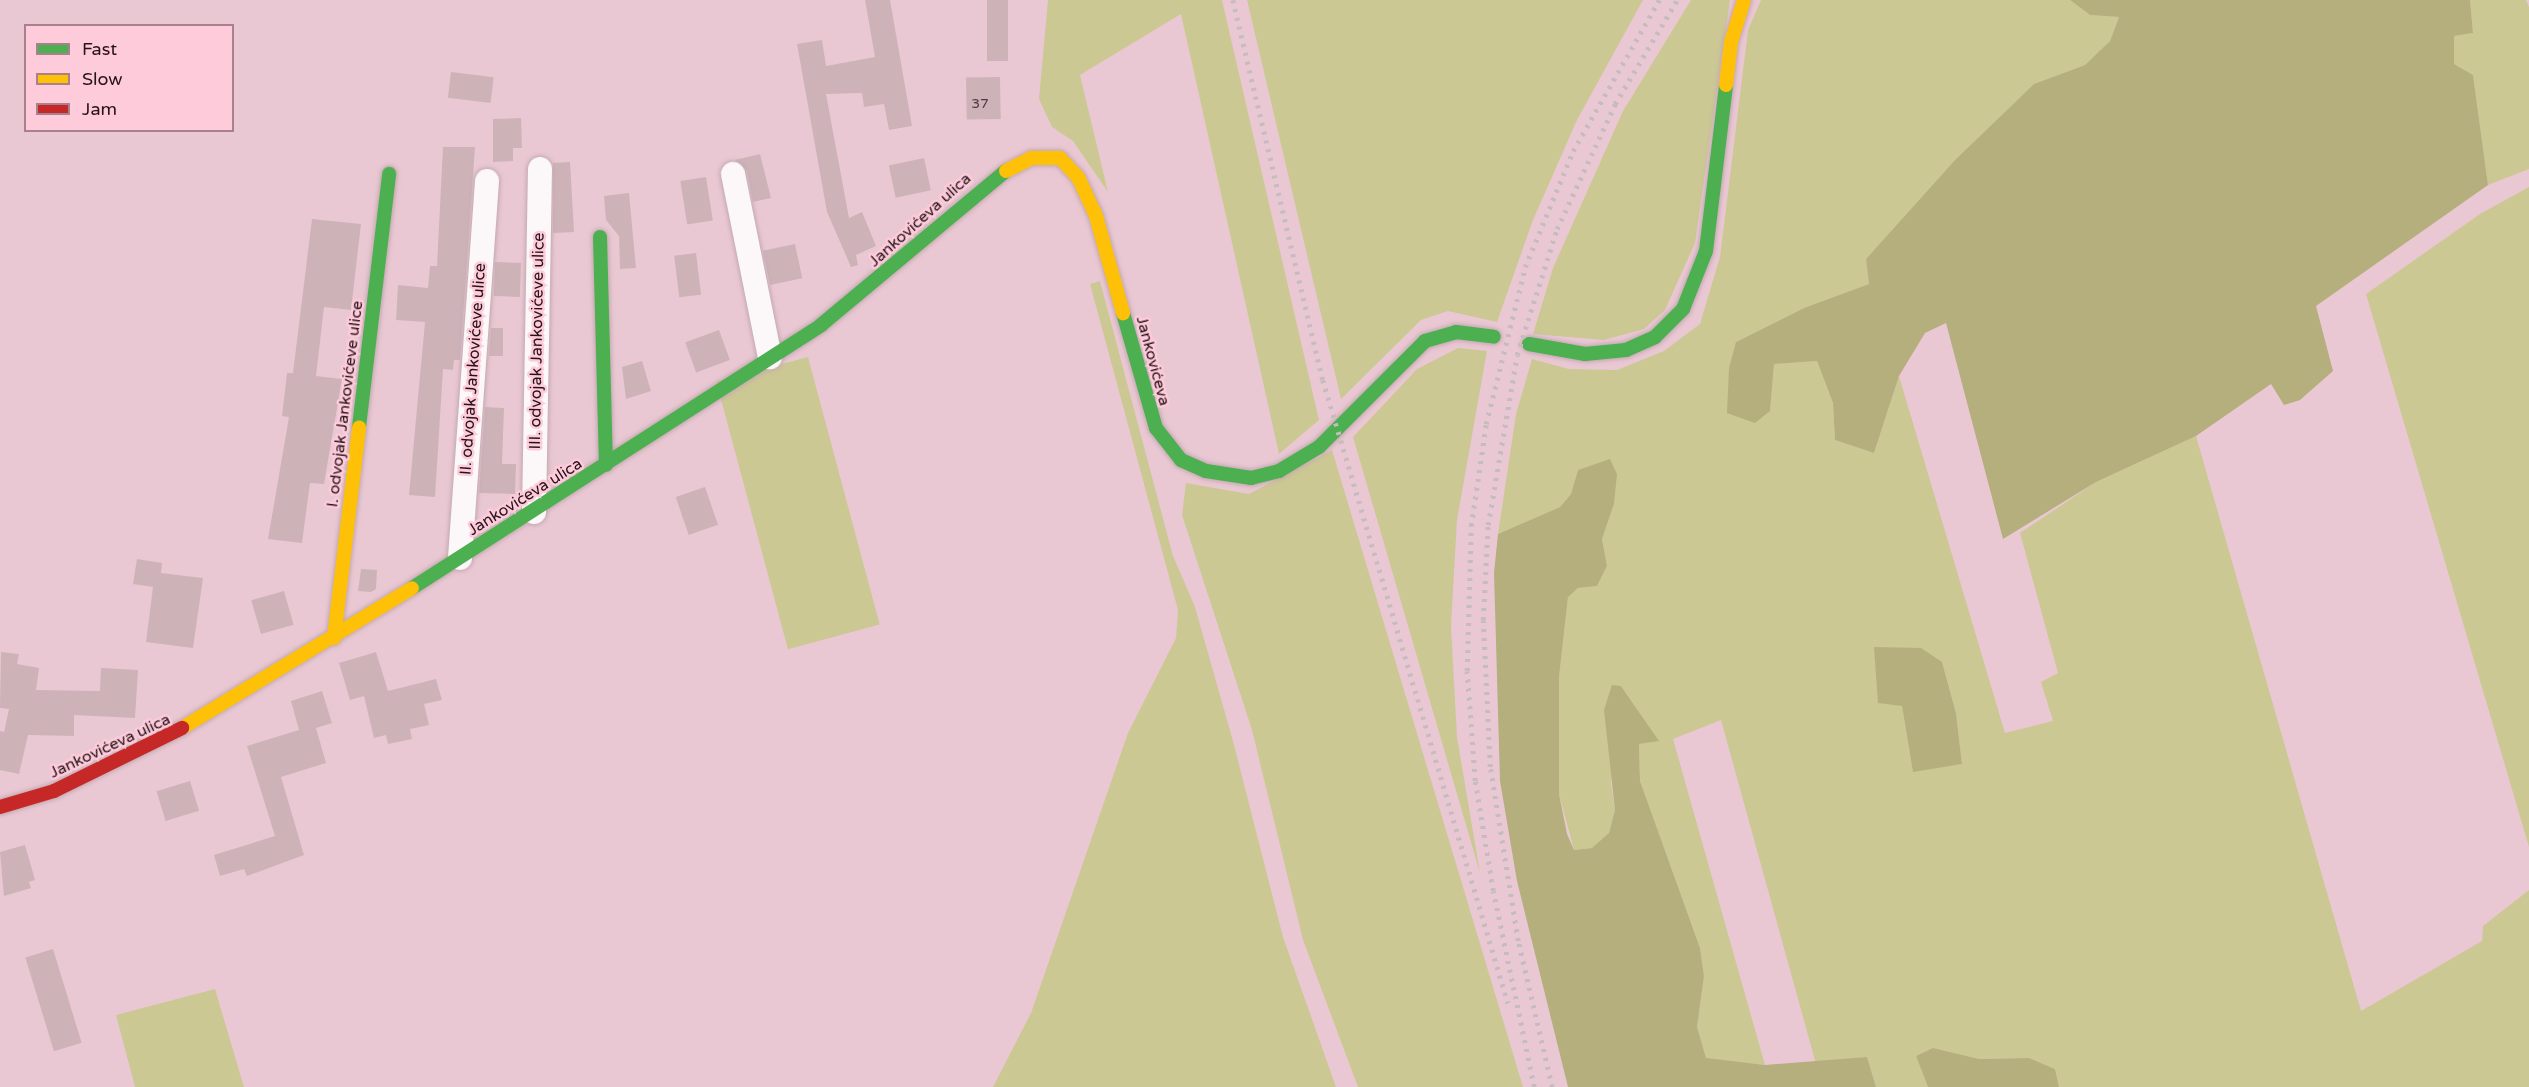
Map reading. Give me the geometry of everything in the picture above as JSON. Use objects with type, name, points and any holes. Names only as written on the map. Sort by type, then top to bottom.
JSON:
[{"type":"main road","points":[[1529,344],[1585,354],[1626,351],[1656,337],[1683,309],[1706,251],[1731,42],[1744,0]]},
{"type":"main road","name":"Jankovićeva ulica","points":[[0,807],[54,791],[149,747],[334,638],[534,512],[770,357],[882,276],[993,177],[1031,158]]},
{"type":"main road","name":"Jankovićeva","points":[[1031,158],[1060,158],[1071,167],[1087,192],[1150,413],[1171,452],[1206,471],[1251,478],[1279,471],[1319,447],[1425,341],[1456,332],[1494,337]]},
{"type":"main road","name":"I. odvojak Jankovićeve ulice","points":[[334,638],[389,174]]},
{"type":"main road","points":[[600,237],[606,465]]},
{"type":"street","name":"III. odvojak Jankovićeve ulice","points":[[534,512],[540,169]]},
{"type":"street","points":[[733,174],[770,357]]},
{"type":"street","name":"II. odvojak Jankovićeve ulice","points":[[460,558],[487,181]]},
{"type":"shaded area","points":[[1048,0],[1222,0],[1319,420],[1279,454],[1181,14],[1080,75],[1108,192],[1073,141],[1052,127],[1039,99]]},
{"type":"shaded area","points":[[1247,0],[1643,0],[1577,120],[1533,220],[1497,322],[1448,311],[1421,320],[1341,399]]},
{"type":"shaded area","points":[[1691,0],[1730,0],[1695,243],[1665,310],[1644,329],[1604,340],[1533,334],[1553,268],[1623,111]]},
{"type":"shaded area","points":[[1761,0],[2070,0],[2090,15],[2119,17],[2110,41],[2085,65],[2034,84],[1955,160],[1866,259],[1869,284],[1804,308],[1736,342],[1770,411],[1774,364],[1817,361],[1833,403],[1835,440],[1874,453],[1899,376],[2005,733],[2053,721],[2041,682],[2058,673],[2020,533],[2096,482],[2196,436],[2361,1011],[2482,941],[2483,926],[2529,890],[2529,1087],[2059,1087],[2055,1069],[2029,1058],[1978,1059],[1933,1048],[1916,1056],[1928,1087],[1876,1087],[1867,1057],[1816,1064],[1721,720],[1673,739],[1765,1065],[1706,1059],[1697,1027],[1704,976],[1700,948],[1640,781],[1639,744],[1658,740],[1621,686],[1611,783],[1615,810],[1609,834],[1592,848],[1574,850],[1559,794],[1559,677],[1568,596],[1578,588],[1597,586],[1607,566],[1602,539],[1614,504],[1578,470],[1571,494],[1560,507],[1498,534],[1516,414],[1532,359],[1569,369],[1617,370],[1664,351],[1700,324],[1720,257],[1748,30]],"holes":[[[1942,662],[1956,713],[1962,764],[1913,771],[1902,706]]]},
{"type":"shaded area","points":[[2070,0],[2470,0],[2473,33],[2454,36],[2454,64],[2473,75],[2488,185],[2316,306],[2333,371],[2300,400],[2284,405],[2271,384],[2196,436],[2096,482],[2003,539],[1946,323],[1925,333],[1899,376],[1874,453],[1835,440],[1833,403],[1817,361],[1774,364],[1770,411],[1755,423],[1727,413],[1729,368],[1736,342],[1804,308],[1869,284],[1866,259],[1955,160],[2034,84],[2085,65],[2110,41],[2119,17],[2090,15]]},
{"type":"shaded area","points":[[2470,0],[2526,0],[2529,7],[2529,169],[2488,185],[2473,75],[2454,64],[2454,36],[2473,33]]},
{"type":"shaded area","points":[[2529,187],[2529,847],[2366,294],[2480,214]]},
{"type":"shaded area","points":[[1100,281],[1173,556],[1195,607],[1233,741],[1283,937],[1336,1087],[993,1087],[1031,1013],[1128,733],[1176,638],[1178,610],[1090,284]]},
{"type":"shaded area","points":[[1458,348],[1487,351],[1457,520],[1451,626],[1457,737],[1480,873],[1353,437],[1417,369]]},
{"type":"shaded area","points":[[808,357],[880,625],[788,649],[716,382]]},
{"type":"shaded area","points":[[1332,450],[1523,1087],[1358,1087],[1303,940],[1252,730],[1182,515],[1186,483],[1249,494]]},
{"type":"shaded area","points":[[1610,459],[1617,474],[1614,504],[1602,539],[1607,566],[1597,586],[1578,588],[1568,597],[1559,677],[1559,794],[1567,834],[1574,850],[1592,848],[1609,833],[1615,810],[1604,710],[1612,685],[1621,686],[1659,741],[1639,744],[1640,781],[1700,948],[1704,976],[1697,1027],[1706,1058],[1765,1065],[1867,1057],[1876,1087],[1568,1087],[1517,881],[1500,781],[1494,573],[1498,534],[1560,507],[1571,494],[1578,470]]},
{"type":"shaded area","points":[[1874,647],[1921,648],[1942,662],[1956,713],[1962,764],[1913,772],[1902,706],[1878,703]]},
{"type":"shaded area","points":[[215,989],[244,1087],[135,1087],[116,1015]]},
{"type":"shaded area","points":[[1933,1048],[1979,1059],[2029,1058],[2055,1069],[2059,1087],[1928,1087],[1916,1056]]},
{"type":"building","points":[[865,0],[890,0],[912,126],[889,130],[884,104],[864,107],[862,93],[826,94],[849,218],[862,212],[876,246],[856,255],[858,265],[851,267],[827,212],[797,44],[822,40],[826,66],[875,57]]},
{"type":"building","points":[[987,0],[1008,0],[1008,61],[987,61]]},
{"type":"building","points":[[451,72],[494,77],[491,103],[448,98]]},
{"type":"building","points":[[1000,77],[1001,119],[967,120],[966,78]]},
{"type":"building","points":[[521,118],[522,148],[513,148],[513,161],[493,162],[493,119]]},
{"type":"building","points":[[443,147],[475,147],[460,360],[454,360],[453,370],[443,369],[435,497],[409,495],[425,322],[396,320],[398,285],[428,288],[430,266],[437,266]]},
{"type":"building","points":[[760,154],[771,198],[753,202],[747,171],[735,160]]},
{"type":"building","points":[[924,158],[931,190],[896,198],[889,165]]},
{"type":"building","points":[[570,162],[574,232],[553,233],[553,163]]},
{"type":"building","points":[[706,177],[713,220],[687,225],[680,181]]},
{"type":"building","points":[[629,193],[636,268],[620,269],[619,236],[606,220],[604,196]]},
{"type":"building","points":[[312,219],[361,224],[351,310],[324,307],[316,376],[342,379],[324,484],[310,483],[302,543],[268,539],[289,417],[282,416],[287,373],[293,373]]},
{"type":"building","points":[[795,244],[802,278],[770,285],[763,251]]},
{"type":"building","points":[[696,253],[701,295],[679,297],[674,256]]},
{"type":"building","points":[[495,262],[521,263],[520,297],[494,296]]},
{"type":"building","points":[[491,328],[503,328],[503,356],[489,356]]},
{"type":"building","points":[[719,330],[730,360],[696,372],[685,342]]},
{"type":"building","points":[[642,361],[651,391],[626,399],[622,367]]},
{"type":"building","points":[[485,407],[504,408],[502,464],[516,464],[515,494],[479,493]]},
{"type":"building","points":[[705,487],[718,525],[689,535],[676,497]]},
{"type":"building","points":[[137,559],[162,563],[161,573],[203,578],[193,648],[146,642],[153,587],[133,584]]},
{"type":"building","points":[[361,569],[377,570],[376,589],[371,592],[358,591]]},
{"type":"building","points":[[284,591],[294,625],[261,634],[251,600]]},
{"type":"building","points":[[1,652],[19,654],[17,664],[39,668],[36,690],[100,691],[101,668],[138,670],[135,718],[74,715],[74,736],[28,735],[19,774],[0,770],[0,731],[4,732],[9,709],[0,708]]},
{"type":"building","points":[[376,652],[388,691],[436,679],[442,700],[424,704],[429,725],[410,729],[412,739],[388,744],[386,735],[374,738],[364,696],[350,700],[339,663]]},
{"type":"building","points":[[322,691],[332,723],[316,728],[326,763],[281,777],[304,855],[247,876],[244,869],[220,876],[214,855],[275,836],[247,746],[299,730],[291,701]]},
{"type":"building","points":[[190,781],[199,811],[166,821],[157,791]]},
{"type":"building","points":[[25,845],[35,880],[29,882],[31,888],[4,896],[0,852]]},
{"type":"building","points":[[53,949],[82,1043],[54,1051],[25,957]]},
{"type":"railway","points":[[1233,0],[1323,380],[1508,1003]]},
{"type":"railway","points":[[1534,1087],[1493,891],[1475,781],[1467,671],[1471,526],[1486,424],[1525,267],[1573,151],[1659,0]]},
{"type":"railway","points":[[1552,1087],[1518,941],[1490,767],[1483,620],[1488,525],[1517,355],[1557,229],[1615,104],[1677,0]]},
{"type":"traffic: fast","points":[[1529,344],[1585,354],[1626,350],[1655,337],[1683,309],[1706,251],[1726,85]]},
{"type":"traffic: fast","points":[[412,588],[821,325],[1006,171]]},
{"type":"traffic: fast","points":[[359,427],[389,174]]},
{"type":"traffic: fast","points":[[600,237],[606,465]]},
{"type":"traffic: fast","points":[[1123,313],[1156,428],[1181,460],[1206,471],[1251,478],[1279,471],[1319,447],[1425,341],[1456,332],[1494,337]]},
{"type":"traffic: slow","points":[[1726,85],[1731,42],[1744,0]]},
{"type":"traffic: slow","points":[[1006,171],[1031,158],[1060,158],[1078,177],[1096,216],[1123,313]]},
{"type":"traffic: slow","points":[[334,638],[359,427]]},
{"type":"traffic: slow","points":[[182,728],[412,588]]},
{"type":"traffic: jam","points":[[0,807],[54,791],[182,728]]}]
